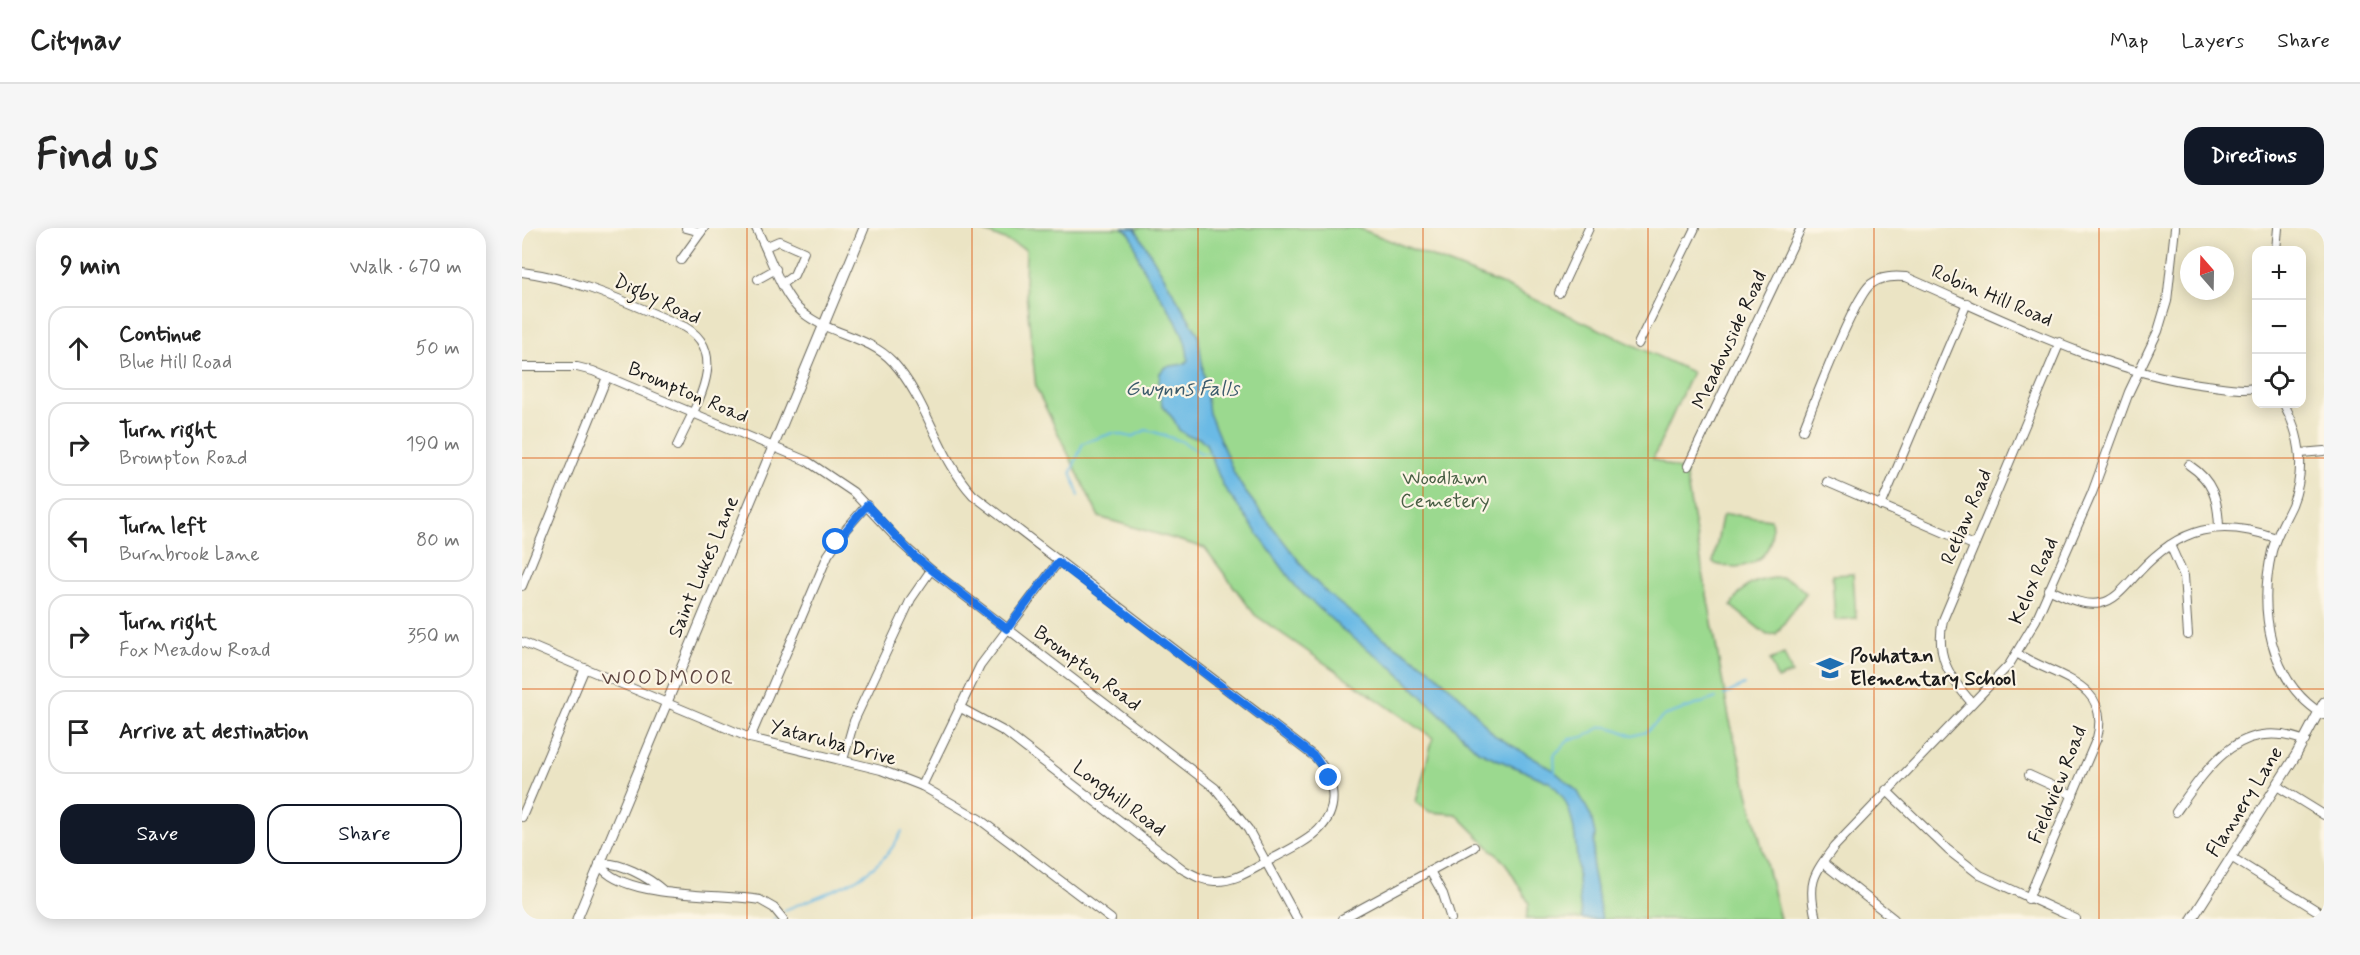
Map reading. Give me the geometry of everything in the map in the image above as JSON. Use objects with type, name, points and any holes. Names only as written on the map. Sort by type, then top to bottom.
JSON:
[{"type":"street","points":[[681,260],[702,230],[686,228]]},
{"type":"street","name":"Longhill Road","points":[[756,228],[797,308],[825,324],[875,346],[894,363],[910,386],[944,455],[961,482],[986,506],[1315,757],[1325,770],[1333,797],[1327,821],[1309,839],[1245,874],[1224,881],[1204,879],[1195,875],[1005,732],[960,707]]},
{"type":"street","name":"Saint Lukes Lane","points":[[577,919],[864,228]]},
{"type":"street","points":[[1559,293],[1589,228]]},
{"type":"street","points":[[1638,344],[1695,228]]},
{"type":"street","name":"Meadowside Road","points":[[1688,466],[1802,228]]},
{"type":"street","name":"Kelox Road","points":[[1816,919],[1811,890],[1812,882],[1822,863],[1886,790],[2018,654],[2092,492],[2119,416],[2163,318],[2175,228]]},
{"type":"street","points":[[2276,246],[2278,228]]},
{"type":"street","points":[[765,247],[778,241],[804,252],[794,275],[783,283]]},
{"type":"street","points":[[758,279],[776,269]]},
{"type":"street","name":"Digby Road","points":[[522,272],[553,277],[594,289],[693,332],[707,349],[710,365],[677,446]]},
{"type":"street","name":"Robin Hill Road","points":[[1803,430],[1860,298],[1869,285],[1886,277],[1906,277],[2094,357],[2140,371],[2176,381],[2238,389],[2252,388]]},
{"type":"street","points":[[1881,506],[1967,303]]},
{"type":"street","name":"Retlaw Road","points":[[1972,703],[1950,678],[1940,646],[1945,613],[2060,342]]},
{"type":"street","name":"Brompton Road","points":[[522,367],[577,367],[607,377],[774,446],[825,471],[867,505],[902,544],[931,570],[1215,788],[1239,815],[1298,919]]},
{"type":"street","points":[[522,586],[607,377]]},
{"type":"street","points":[[2286,408],[2296,429],[2301,453],[2295,495],[2276,538],[2270,563],[2268,593],[2274,652],[2289,684],[2322,714]]},
{"type":"street","points":[[2301,453],[2324,451]]},
{"type":"street","points":[[2189,465],[2205,477],[2215,492],[2219,526]]},
{"type":"street","points":[[1827,482],[1973,545]]},
{"type":"street","points":[[750,738],[828,555],[867,505]]},
{"type":"street","points":[[2048,589],[2083,603],[2103,603],[2120,593],[2152,558],[2170,545],[2194,533],[2219,526],[2244,528],[2276,538]]},
{"type":"street","points":[[2170,545],[2184,576],[2188,635]]},
{"type":"street","points":[[922,786],[981,666],[1058,562]]},
{"type":"street","points":[[843,760],[854,721],[911,599],[931,570]]},
{"type":"street","name":"Yataruba Drive","points":[[522,642],[750,738],[881,770],[922,786],[979,819],[1111,919]]},
{"type":"street","name":"Fieldview Road","points":[[2018,654],[2078,684],[2098,705],[2101,722],[2097,738],[2028,899]]},
{"type":"street","points":[[522,817],[585,668]]},
{"type":"street","name":"Flannery Lane","points":[[2192,919],[2322,714],[2324,702]]},
{"type":"street","points":[[2176,812],[2208,770],[2237,743],[2271,733],[2289,735],[2305,741]]},
{"type":"street","points":[[2029,775],[2073,795]]},
{"type":"street","points":[[2277,786],[2324,815]]},
{"type":"street","points":[[1886,790],[1963,862],[1992,882],[2076,919]]},
{"type":"street","points":[[1342,919],[1474,847]]},
{"type":"street","points":[[2231,857],[2324,915]]},
{"type":"street","points":[[664,891],[654,882],[609,862],[599,864],[606,874],[650,892],[664,891],[760,900],[774,908],[783,919]]},
{"type":"street","points":[[1822,863],[1894,919]]},
{"type":"street","points":[[1430,871],[1445,900],[1451,919]]},
{"type":"green space","name":"Woodlawn Cemetery","points":[[976,228],[1358,228],[1506,286],[1692,372],[1653,459],[1685,472],[1729,717],[1780,919],[1526,919],[1529,903],[1506,864],[1456,814],[1430,812],[1416,802],[1433,738],[1255,615],[1205,548],[1099,517],[1036,388],[1025,284],[1026,249]]},
{"type":"green space","points":[[1726,514],[1771,519],[1772,533],[1769,544],[1757,560],[1748,565],[1737,567],[1713,563],[1722,517]]},
{"type":"green space","points":[[1853,574],[1856,618],[1835,620],[1832,575]]},
{"type":"green space","points":[[1782,578],[1794,582],[1806,593],[1776,634],[1767,635],[1731,606],[1745,587],[1766,579]]},
{"type":"green space","points":[[1784,654],[1792,673],[1777,679],[1770,660]]},
{"type":"water","name":"Gwynns Falls","points":[[1122,228],[1135,228],[1198,334],[1209,413],[1234,473],[1244,490],[1312,578],[1376,633],[1429,668],[1463,699],[1494,735],[1552,769],[1578,792],[1591,816],[1595,834],[1592,868],[1602,919],[1582,919],[1573,827],[1561,794],[1549,782],[1478,751],[1394,669],[1344,631],[1297,588],[1223,486],[1206,444],[1200,438],[1188,436],[1179,430],[1162,405],[1159,383],[1160,373],[1165,367],[1184,364],[1188,360],[1186,346],[1175,320],[1145,272],[1132,237]]},
{"type":"waterway","points":[[1079,496],[1071,472],[1083,443],[1113,433],[1132,437],[1146,430],[1181,441],[1201,453],[1212,453]]},
{"type":"waterway","points":[[1724,695],[1744,685]]},
{"type":"waterway","points":[[1555,775],[1554,755],[1570,739],[1581,737],[1603,727],[1632,736],[1646,732],[1664,716],[1716,698]]},
{"type":"waterway","points":[[785,910],[836,889],[867,872],[892,848],[902,831]]},
{"type":"place","name":"Powhatan Elementary School","points":[[1830,668]]},
{"type":"district","name":"WOODMOOR","points":[[668,678]]},
{"type":"route","points":[[836,542],[867,505],[914,556],[1007,629],[1058,562],[1315,757],[1329,778]]}]
